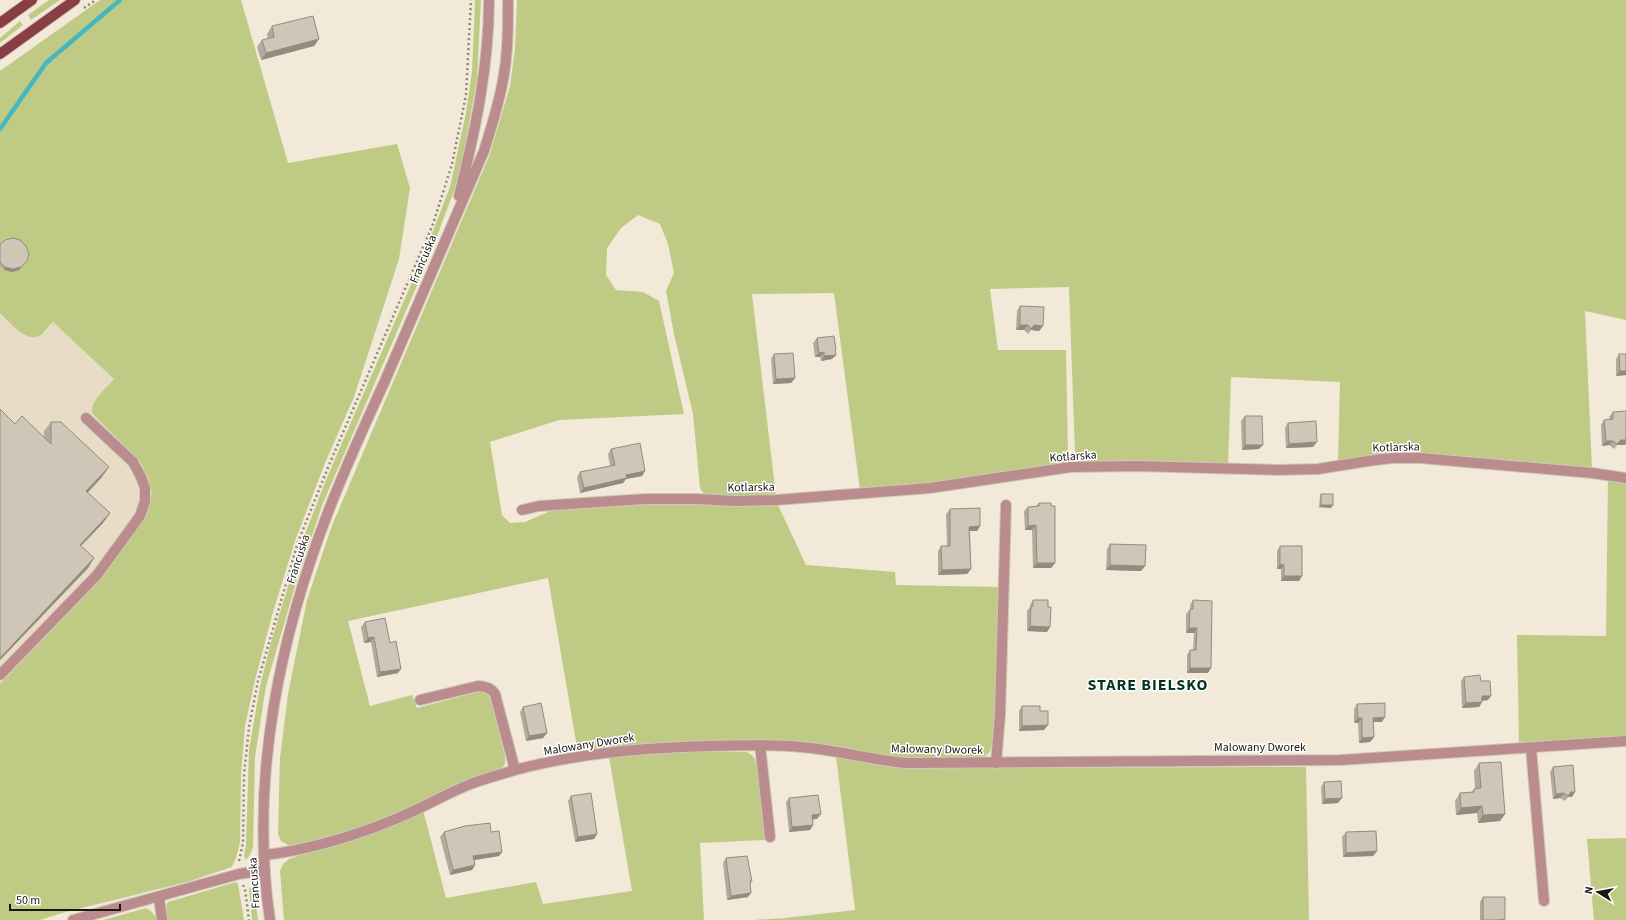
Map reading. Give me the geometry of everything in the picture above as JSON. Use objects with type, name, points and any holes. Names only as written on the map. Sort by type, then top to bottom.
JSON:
[{"type":"main road","points":[[0,23],[32,0]]},
{"type":"main road","points":[[0,54],[75,0]]},
{"type":"street","name":"Francuska","points":[[450,229],[469,157],[483,82],[488,0]]},
{"type":"street","name":"Francuska","points":[[270,920],[265,870],[265,775],[279,679],[300,595],[332,502],[484,151],[495,115],[503,79],[507,45],[508,0]]},
{"type":"street","points":[[0,675],[97,575],[140,516],[145,501],[145,488],[133,462],[86,418]]},
{"type":"street","name":"Kotlarska","points":[[522,510],[540,506],[645,499],[735,501],[776,500],[930,488],[1071,467],[1137,466],[1284,470],[1318,469],[1392,458],[1420,458],[1592,473],[1626,478]]},
{"type":"street","points":[[996,763],[1000,707],[1006,505]]},
{"type":"street","points":[[420,700],[478,686],[486,686],[492,689],[495,694],[515,770]]},
{"type":"street","name":"Malowany Dworek","points":[[265,855],[309,848],[399,818],[468,785],[515,770],[607,752],[678,747],[760,745],[802,747],[838,751],[888,762],[906,763],[1341,760],[1626,741]]},
{"type":"street","points":[[760,745],[770,838]]},
{"type":"street","points":[[1531,748],[1544,901]]},
{"type":"street","points":[[73,920],[239,874],[265,870]]},
{"type":"street","points":[[159,897],[162,920]]},
{"type":"shaded area","points":[[0,226],[171,417],[141,894],[65,912],[40,920],[0,920]]},
{"type":"green space","points":[[49,0],[60,0],[31,20],[28,15]]},
{"type":"green space","points":[[100,0],[241,0],[288,163],[397,144],[410,188],[399,259],[354,397],[325,463],[295,541],[273,612],[255,680],[245,726],[241,775],[240,842],[232,867],[187,882],[65,912],[40,920],[0,920],[0,684],[103,577],[142,522],[152,493],[148,478],[141,463],[92,413],[92,408],[96,399],[114,379],[53,322],[42,334],[37,337],[31,337],[25,335],[14,327],[0,313],[0,71]]},
{"type":"green space","points":[[475,0],[481,0],[477,79],[463,157],[455,188],[428,260],[323,503],[296,583],[266,686],[255,757],[253,847],[246,860],[244,856],[246,845],[249,750],[260,686],[271,642],[301,544],[328,475],[423,257],[450,187],[466,113],[472,72]]},
{"type":"green space","points":[[517,0],[1626,0],[1626,320],[1585,311],[1592,469],[1479,460],[1338,462],[1340,382],[1231,377],[1228,465],[1082,462],[1075,454],[1069,287],[990,289],[998,350],[1066,350],[1068,456],[1066,460],[1061,464],[930,486],[860,490],[834,293],[752,294],[776,496],[730,498],[713,497],[707,495],[700,488],[693,414],[674,334],[666,291],[674,273],[668,244],[660,224],[638,215],[621,228],[607,248],[606,275],[616,290],[643,292],[659,301],[684,414],[559,420],[490,442],[502,515],[510,523],[525,522],[555,509],[641,500],[777,503],[806,565],[895,572],[896,585],[1001,587],[995,739],[989,753],[981,759],[913,759],[891,757],[837,746],[793,741],[701,741],[613,747],[578,753],[548,578],[348,621],[370,706],[412,695],[417,708],[481,691],[487,694],[491,700],[505,756],[505,764],[501,769],[378,822],[311,842],[290,846],[281,841],[278,834],[280,758],[288,694],[307,600],[331,528],[490,154],[510,86],[515,49]]},
{"type":"green space","points":[[20,21],[23,25],[0,43],[0,38]]},
{"type":"green space","points":[[1608,479],[1626,481],[1626,738],[1519,744],[1517,635],[1606,636]]},
{"type":"green space","points":[[685,751],[747,752],[753,756],[756,762],[766,840],[700,843],[704,920],[284,920],[280,871],[283,864],[289,859],[400,821],[423,810],[446,898],[536,882],[543,904],[632,891],[609,757]]},
{"type":"green space","points":[[836,756],[886,766],[907,768],[1306,767],[1309,920],[752,920],[855,910]]},
{"type":"green space","points":[[1626,838],[1626,920],[1594,920],[1587,839]]},
{"type":"green space","points":[[236,882],[238,884],[244,920],[167,920],[166,906],[168,902]]},
{"type":"green space","points":[[249,887],[254,891],[258,920],[252,920]]},
{"type":"green space","points":[[146,908],[152,912],[158,920],[103,920]]},
{"type":"building","points":[[313,16],[319,39],[266,53],[262,40],[274,37],[272,26]]},
{"type":"building","points":[[13,238],[20,240],[26,246],[29,254],[27,261],[21,267],[13,269],[5,267],[0,262],[0,245],[5,240]]},
{"type":"building","points":[[1020,306],[1044,307],[1043,326],[1034,325],[1031,329],[1028,325],[1020,325]]},
{"type":"building","points":[[834,336],[836,355],[824,356],[824,352],[819,353],[817,338]]},
{"type":"building","points":[[793,353],[795,378],[776,379],[774,354]]},
{"type":"building","points":[[1619,354],[1626,354],[1626,371],[1620,371]]},
{"type":"building","points":[[0,409],[15,424],[22,416],[51,444],[51,422],[61,422],[109,467],[86,491],[110,513],[80,545],[94,558],[0,658]]},
{"type":"building","points":[[1626,411],[1626,440],[1621,440],[1617,444],[1613,441],[1606,441],[1604,420],[1613,419],[1613,412]]},
{"type":"building","points":[[1245,416],[1262,416],[1263,445],[1245,445]]},
{"type":"building","points":[[1316,421],[1317,442],[1289,444],[1288,423]]},
{"type":"building","points":[[640,443],[645,471],[626,475],[627,478],[584,488],[580,472],[615,465],[611,449]]},
{"type":"building","points":[[1321,494],[1333,494],[1333,505],[1321,505]]},
{"type":"building","points":[[1039,503],[1051,503],[1051,506],[1055,506],[1055,563],[1037,563],[1036,525],[1028,526],[1028,507],[1039,506]]},
{"type":"building","points":[[980,508],[980,526],[969,527],[971,569],[942,570],[941,546],[950,546],[950,509]]},
{"type":"building","points":[[1110,544],[1146,545],[1145,566],[1110,565]]},
{"type":"building","points":[[1280,546],[1302,546],[1302,576],[1284,576],[1284,565],[1280,564]]},
{"type":"building","points":[[1033,600],[1048,600],[1048,607],[1051,607],[1050,627],[1030,626],[1031,606],[1033,606]]},
{"type":"building","points":[[1193,600],[1212,601],[1211,668],[1190,668],[1190,650],[1196,650],[1197,628],[1189,628],[1190,609],[1193,609]]},
{"type":"building","points":[[385,618],[390,643],[396,641],[401,669],[380,672],[374,637],[368,638],[365,622]]},
{"type":"building","points":[[1480,675],[1481,681],[1490,681],[1491,696],[1482,696],[1482,702],[1466,703],[1464,677]]},
{"type":"building","points":[[541,703],[547,733],[529,736],[523,707]]},
{"type":"building","points":[[1385,703],[1385,717],[1373,718],[1374,737],[1362,738],[1362,718],[1358,718],[1357,704]]},
{"type":"building","points":[[1022,706],[1040,706],[1040,711],[1048,711],[1048,725],[1022,726]]},
{"type":"building","points":[[1501,762],[1505,814],[1483,815],[1482,806],[1461,808],[1460,793],[1474,792],[1474,789],[1481,788],[1479,763]]},
{"type":"building","points":[[1573,765],[1575,792],[1571,792],[1568,796],[1564,793],[1556,794],[1553,767]]},
{"type":"building","points":[[1341,781],[1342,798],[1325,799],[1324,782]]},
{"type":"building","points":[[591,793],[597,834],[578,837],[571,796]]},
{"type":"building","points":[[818,795],[821,814],[812,815],[813,825],[792,827],[789,798]]},
{"type":"building","points":[[490,823],[491,832],[499,831],[502,852],[473,856],[475,865],[453,870],[444,832],[465,826]]},
{"type":"building","points":[[1376,831],[1377,851],[1346,853],[1346,832]]},
{"type":"building","points":[[747,856],[752,881],[750,881],[751,893],[731,896],[726,858]]},
{"type":"building","points":[[1483,897],[1505,897],[1505,919],[1483,920]]},
{"type":"waterway","points":[[0,129],[46,63],[120,0]]},
{"type":"district","name":"STARE BIELSKO","points":[[1148,684]]}]
